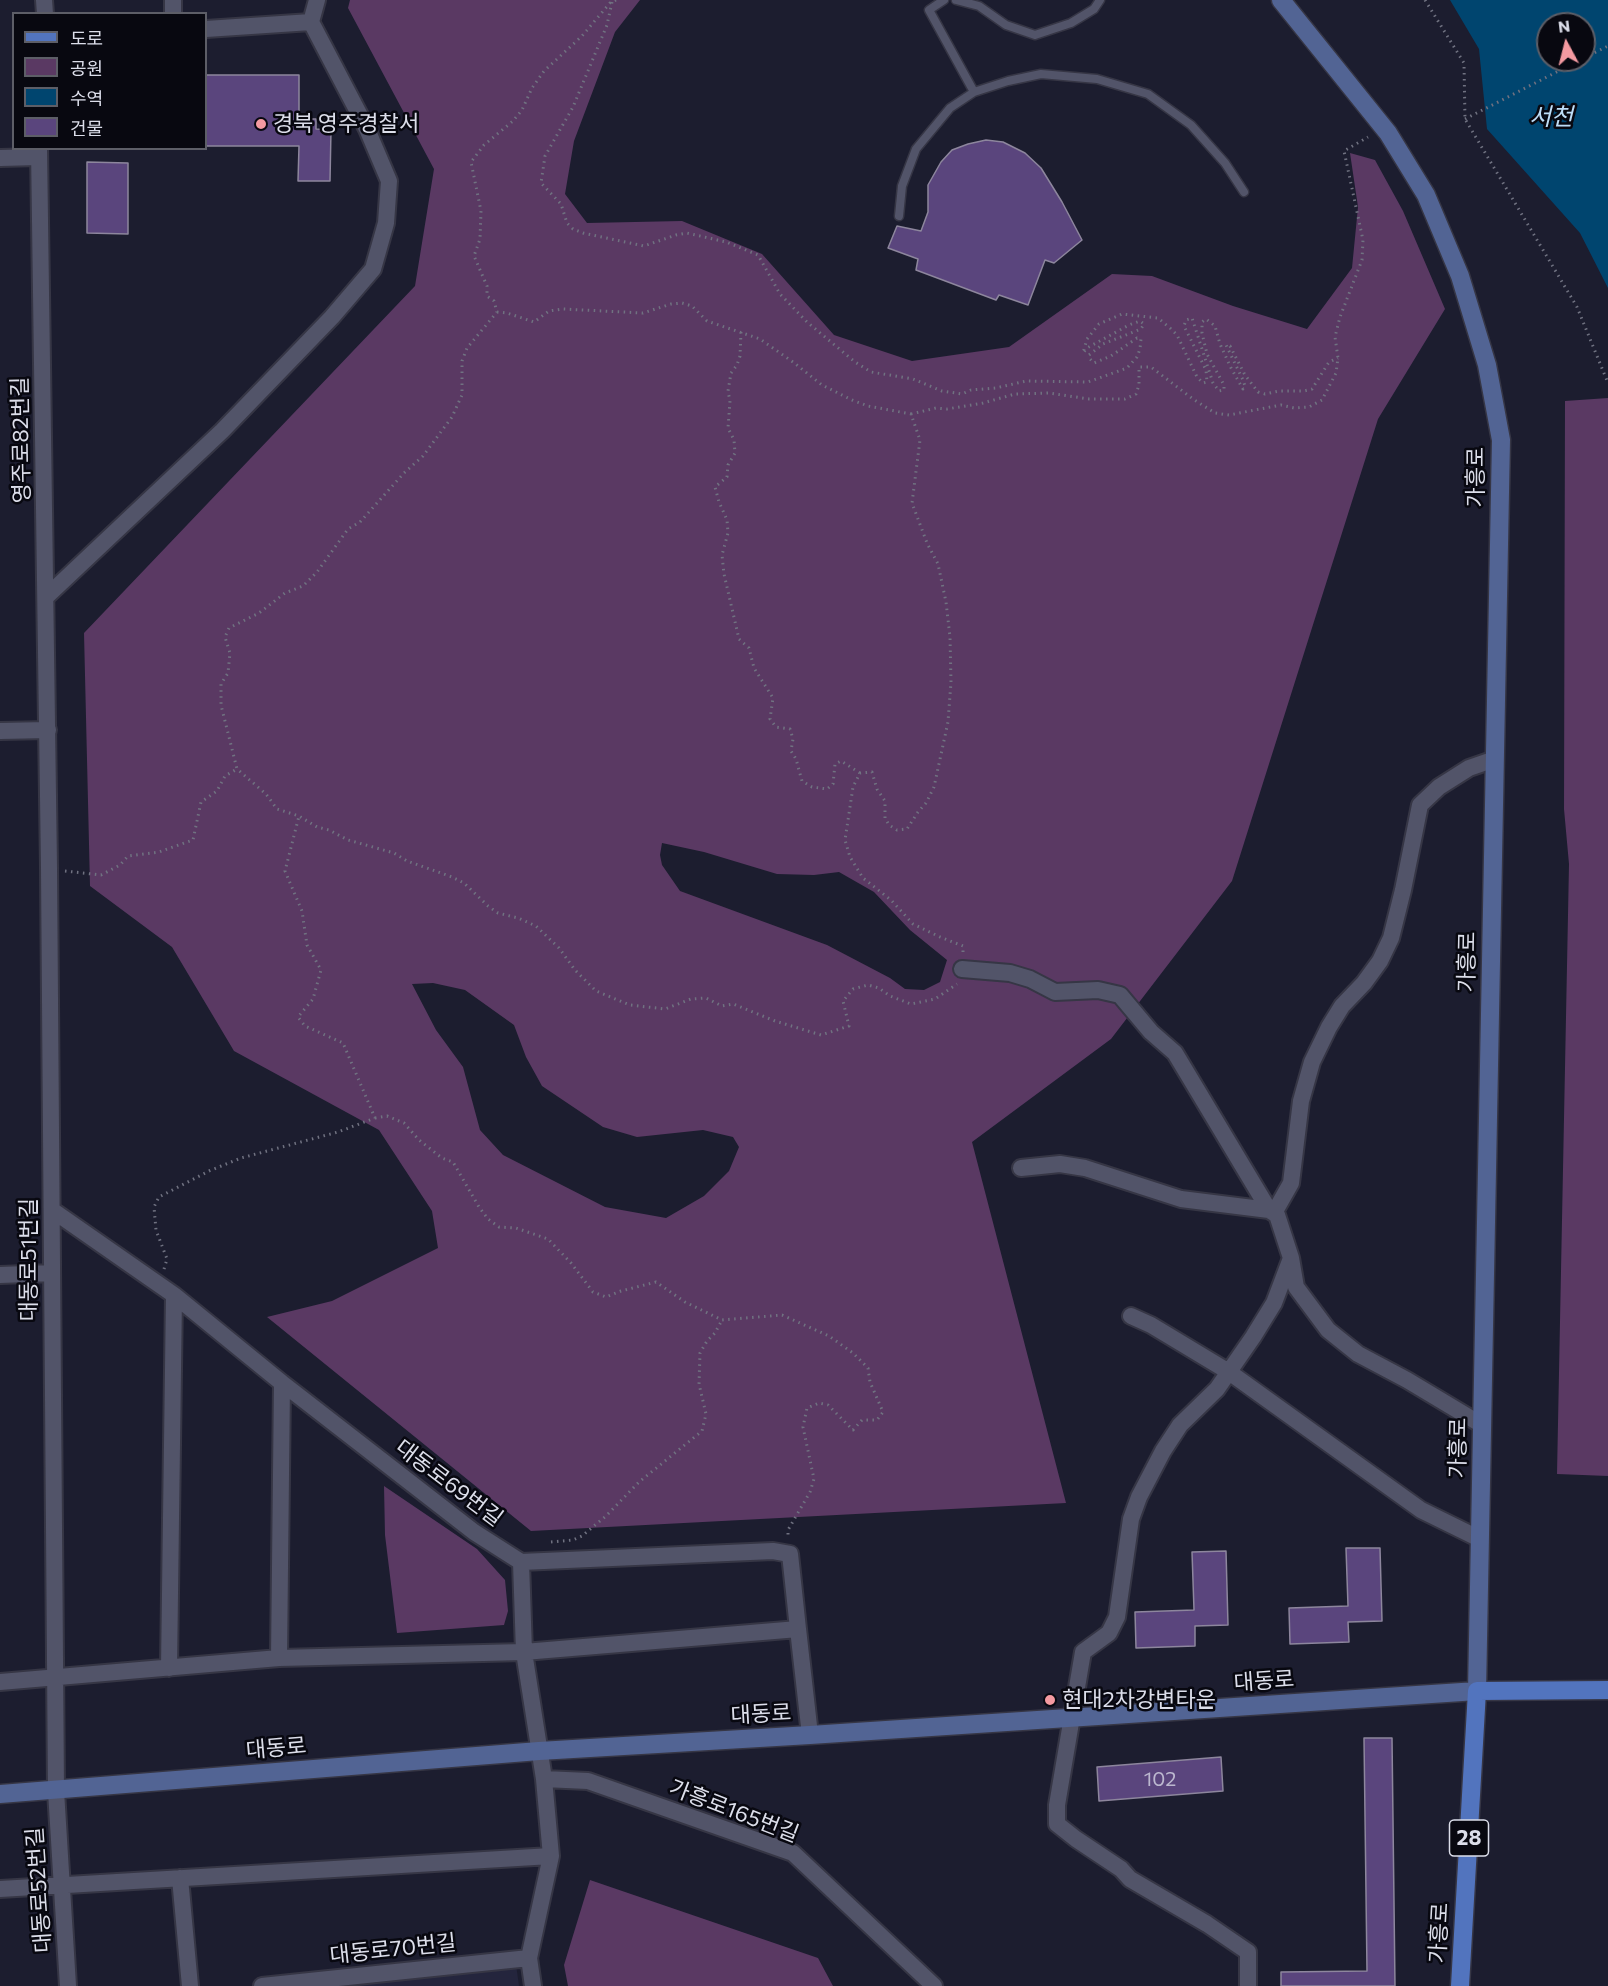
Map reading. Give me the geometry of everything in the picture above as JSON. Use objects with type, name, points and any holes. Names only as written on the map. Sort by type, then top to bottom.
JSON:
[{"type":"main road","name":"가흥로","points":[[1281,0],[1384,128],[1426,195],[1460,276],[1487,365],[1501,440],[1478,1691],[1460,1986]]},
{"type":"main road","name":"대동로","points":[[0,1794],[539,1750],[810,1735],[1478,1691],[1608,1690]]},
{"type":"street","points":[[46,597],[222,431],[332,317],[373,270],[386,223],[389,181],[367,129],[310,22],[317,0]]},
{"type":"street","points":[[207,29],[310,22]]},
{"type":"street","points":[[0,158],[39,153]]},
{"type":"street","name":"영주로82번길","points":[[39,153],[48,730]]},
{"type":"street","points":[[0,731],[48,730]]},
{"type":"street","name":"대동로51번길","points":[[48,730],[56,1791]]},
{"type":"street","points":[[1271,1211],[1292,1183],[1301,1101],[1312,1062],[1342,1006],[1364,983],[1380,961],[1390,938],[1403,890],[1420,805],[1439,787],[1469,768],[1495,759]]},
{"type":"street","points":[[962,969],[1010,973],[1029,979],[1055,992],[1098,990],[1120,995],[1151,1032],[1175,1053],[1271,1211],[1277,1215],[1291,1258],[1296,1287],[1328,1330],[1358,1354],[1482,1425]]},
{"type":"street","points":[[1021,1168],[1060,1164],[1085,1168],[1181,1199],[1271,1211]]},
{"type":"street","name":"대동로69번길","points":[[52,1210],[174,1295],[282,1383],[474,1532],[526,1562]]},
{"type":"street","points":[[1248,1986],[1248,1952],[1207,1924],[1130,1879],[1121,1869],[1076,1839],[1057,1824],[1057,1805],[1083,1652],[1109,1633],[1117,1617],[1131,1519],[1139,1497],[1179,1425],[1217,1389],[1274,1303],[1291,1258]]},
{"type":"street","points":[[0,1275],[51,1273]]},
{"type":"street","points":[[169,1668],[174,1295]]},
{"type":"street","points":[[1131,1316],[1151,1325],[1229,1372],[1421,1510],[1480,1539]]},
{"type":"street","points":[[279,1658],[282,1383]]},
{"type":"street","points":[[533,1986],[529,1958],[551,1856],[544,1779],[524,1652],[526,1562],[774,1551],[790,1554],[810,1735]]},
{"type":"street","points":[[0,1682],[279,1658],[524,1652],[798,1629]]},
{"type":"street","name":"가흥로165번길","points":[[544,1779],[588,1781],[793,1853],[934,1986]]},
{"type":"street","name":"대동로52번길","points":[[56,1791],[68,1986]]},
{"type":"street","points":[[0,1889],[551,1856]]},
{"type":"street","points":[[180,1878],[190,1986]]},
{"type":"street","name":"대동로70번길","points":[[262,1986],[529,1958]]},
{"type":"lane","points":[[944,0],[929,10],[974,92]]},
{"type":"lane","points":[[956,0],[979,6],[1006,25],[1035,35],[1071,23],[1094,9],[1100,0]]},
{"type":"lane","points":[[899,216],[902,186],[916,149],[950,108],[974,92],[1008,81],[1041,74],[1097,79],[1148,94],[1191,125],[1225,163],[1244,192]]},
{"type":"path","points":[[1425,0],[1464,63],[1465,119],[1577,307],[1608,383]]},
{"type":"path","points":[[614,1],[607,25],[573,108],[545,156],[541,183],[561,204],[567,223],[573,229],[644,246],[687,233],[726,242],[758,255],[780,294],[807,322],[855,362],[871,372],[914,379],[942,391],[962,394],[971,390],[996,388],[1026,381],[1088,382],[1127,368],[1137,357],[1141,339],[1137,339],[1111,356],[1094,363],[1089,355],[1104,344],[1141,329],[1144,324],[1140,321],[1087,348],[1083,353],[1087,339],[1099,324],[1122,314],[1158,318],[1170,328],[1177,335],[1197,377],[1203,383],[1207,382],[1206,370],[1184,326],[1186,320],[1192,318],[1213,383],[1219,391],[1224,390],[1224,385],[1207,354],[1202,333],[1202,322],[1206,319],[1215,326],[1231,368],[1243,389],[1245,387],[1243,380],[1226,345],[1230,346],[1245,375],[1258,392],[1265,394],[1312,389],[1329,362],[1338,358]]},
{"type":"path","points":[[614,1],[582,36],[544,71],[532,88],[522,110],[484,145],[471,162],[481,211],[480,239],[474,256],[486,286],[487,296],[494,301],[496,312],[467,348],[462,361],[462,395],[459,406],[444,430],[423,456],[404,473],[360,522],[348,529],[317,572],[303,586],[285,593],[259,613],[229,628],[225,637],[231,653],[228,673],[221,684],[221,705],[237,769],[266,794],[277,808],[348,840],[394,853],[407,861],[452,877],[464,884],[498,913],[536,926],[559,948],[575,970],[596,991],[630,1005],[665,1009],[691,999],[706,998],[722,1006],[733,1004],[775,1021],[821,1035],[849,1026],[843,1000],[853,989],[868,985],[911,1004],[935,999],[958,983],[964,963],[963,946],[913,924],[891,900],[863,878],[850,857],[845,840],[853,787],[860,773]]},
{"type":"path","points":[[1465,119],[1557,72]]},
{"type":"path","points":[[496,312],[507,313],[534,322],[549,311],[556,310],[643,313],[682,303],[692,306],[707,321],[760,339],[822,386],[868,406],[911,414],[936,408],[947,409],[983,403],[1015,394],[1049,393],[1089,399],[1125,399],[1136,394],[1139,385],[1139,367],[1150,367],[1192,399],[1215,413],[1229,415],[1281,405],[1294,408],[1309,407],[1322,400],[1336,373],[1338,358],[1335,337],[1340,317],[1362,260],[1363,240],[1344,152],[1384,128]]},
{"type":"path","points":[[741,332],[740,356],[731,373],[728,391],[730,401],[728,428],[734,440],[735,453],[728,465],[727,477],[715,487],[727,520],[728,533],[722,555],[724,574],[740,639],[749,648],[754,668],[773,698],[770,718],[776,727],[790,729],[793,739],[791,751],[796,759],[802,781],[812,787],[827,789],[833,784],[835,764],[841,761],[860,773],[872,772],[877,789],[885,801],[885,818],[889,825],[897,830],[907,829],[926,803],[934,787],[948,722],[951,682],[950,637],[938,564],[927,543],[912,503],[920,440],[911,414]]},
{"type":"path","points":[[49,868],[101,875],[120,865],[128,856],[159,852],[193,840],[201,802],[218,791],[225,776],[237,769]]},
{"type":"path","points":[[298,816],[285,871],[302,911],[307,945],[321,970],[313,999],[298,1017],[305,1026],[343,1043],[375,1118]]},
{"type":"path","points":[[158,1283],[166,1264],[156,1230],[154,1207],[159,1197],[209,1171],[241,1158],[338,1132],[375,1118],[387,1116],[404,1124],[419,1140],[442,1158],[453,1162],[488,1219],[500,1227],[516,1228],[548,1239],[571,1263],[593,1292],[606,1297],[656,1282],[685,1302],[722,1320],[782,1315],[829,1336],[853,1353],[867,1368],[870,1382],[883,1412],[877,1420],[862,1420],[853,1430],[828,1405],[819,1403],[807,1408],[803,1427],[814,1479],[810,1492],[788,1530],[790,1554]]},
{"type":"path","points":[[526,1562],[543,1544],[573,1540],[582,1536],[639,1482],[702,1431],[706,1414],[699,1384],[700,1353],[722,1320]]},
{"type":"shaded area","points":[[516,1964],[519,1986],[345,1986]]},
{"type":"green space","points":[[350,0],[640,0],[615,32],[574,141],[565,194],[587,223],[682,221],[762,254],[834,335],[912,361],[1009,347],[1112,274],[1152,276],[1233,306],[1307,329],[1352,268],[1358,207],[1350,153],[1375,160],[1403,211],[1445,309],[1378,419],[1232,881],[1111,1039],[972,1142],[1066,1503],[531,1531],[267,1317],[332,1301],[438,1248],[432,1211],[379,1130],[234,1051],[172,947],[90,886],[84,633],[415,286],[434,169],[348,8]],"holes":[[[662,843],[704,852],[777,874],[814,875],[839,872],[874,892],[910,930],[947,960],[940,982],[924,990],[905,989],[890,978],[827,945],[680,891],[662,865],[660,855]],[[433,983],[465,990],[514,1025],[526,1057],[542,1086],[603,1127],[637,1137],[703,1130],[733,1137],[739,1147],[729,1171],[704,1196],[666,1218],[605,1207],[503,1155],[480,1130],[463,1067],[436,1030],[412,984]]]},
{"type":"green space","points":[[1608,398],[1608,1476],[1557,1474],[1569,864],[1564,809],[1565,401]]},
{"type":"green space","points":[[384,1486],[477,1549],[505,1580],[508,1611],[504,1625],[397,1633],[385,1535]]},
{"type":"green space","points":[[590,1880],[818,1958],[833,1986],[568,1986],[564,1965]]},
{"type":"water","name":"서천","points":[[1450,0],[1608,0],[1608,288],[1580,233],[1487,129],[1479,49]]},
{"type":"building","name":"경북 영주경찰서","points":[[207,75],[299,75],[299,119],[316,119],[316,129],[331,130],[330,181],[298,181],[299,146],[207,146]]},
{"type":"building","points":[[986,140],[1003,142],[1025,153],[1041,168],[1082,240],[1054,263],[1045,260],[1028,305],[999,295],[996,300],[916,270],[918,259],[888,248],[897,226],[921,231],[928,212],[928,185],[941,162],[952,150]]},
{"type":"building","points":[[87,162],[128,163],[128,234],[87,233]]},
{"type":"building","points":[[1346,1548],[1380,1548],[1382,1621],[1348,1622],[1349,1642],[1290,1644],[1289,1608],[1348,1606]]},
{"type":"building","points":[[1226,1551],[1228,1625],[1195,1626],[1195,1646],[1136,1648],[1135,1612],[1194,1610],[1192,1552]]},
{"type":"building","points":[[1364,1738],[1392,1738],[1395,1986],[1281,1986],[1281,1972],[1367,1971]]},
{"type":"building","points":[[1221,1757],[1223,1791],[1099,1801],[1097,1767]]},
{"type":"place","name":"경북 영주경찰서","points":[[261,124]]},
{"type":"place","name":"현대2차강변타운","points":[[1050,1700]]}]
